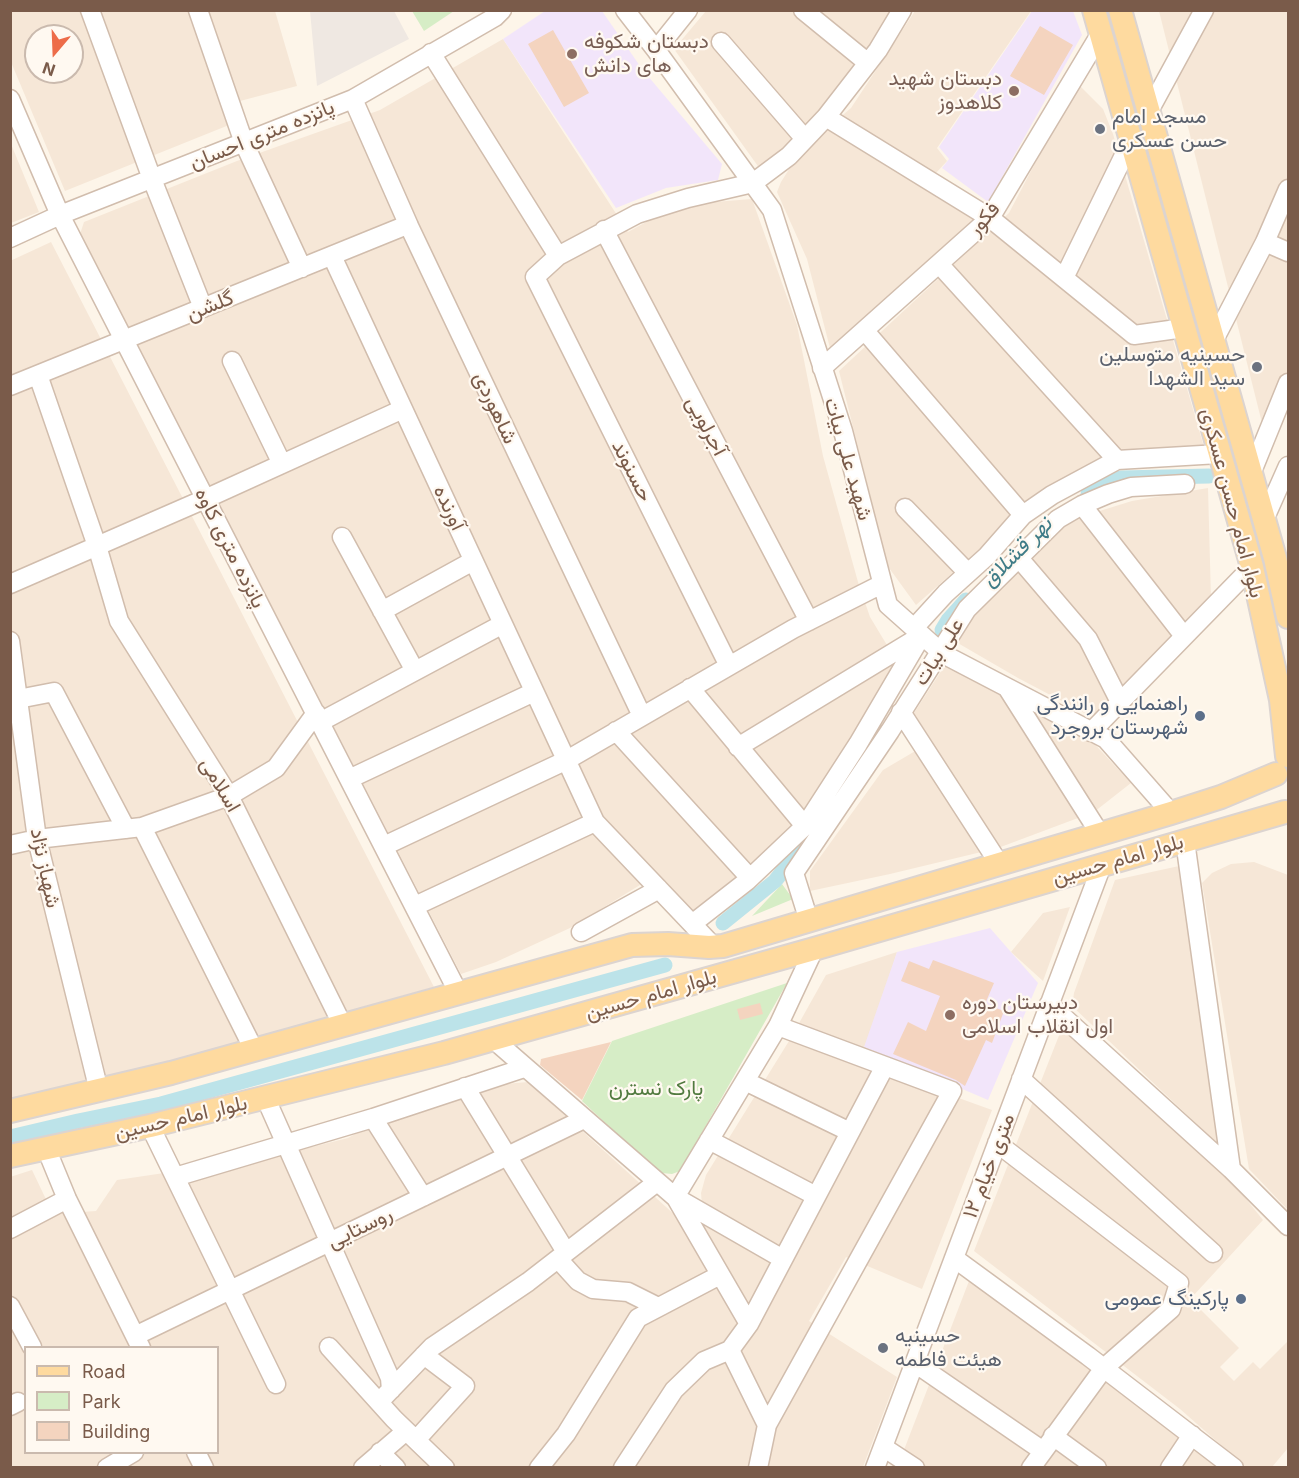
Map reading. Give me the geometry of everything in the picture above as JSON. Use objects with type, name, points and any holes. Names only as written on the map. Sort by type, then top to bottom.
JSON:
[{"type":"main road","name":"بلوار امام حسن عسکری","points":[[1095,10],[1252,567],[1281,700],[1284,762],[1276,794],[1287,813]]},
{"type":"main road","name":"بلوار امام حسن عسکری","points":[[1120,10],[1264,520],[1282,552],[1288,616]]},
{"type":"main road","points":[[1226,480],[1251,474]]},
{"type":"main road","name":"بلوار امام حسین","points":[[10,1111],[99,1091],[254,1050],[632,945],[670,944],[714,947],[809,921],[1221,797],[1284,762]]},
{"type":"main road","name":"بلوار امام حسین","points":[[10,1156],[266,1099],[493,1039],[1287,813]]},
{"type":"main road","points":[[670,944],[683,954],[686,966],[672,989]]},
{"type":"main road","points":[[714,947],[708,959],[708,965],[717,972],[727,974]]},
{"type":"street","points":[[90,10],[152,179],[203,308]]},
{"type":"street","points":[[198,10],[244,143],[302,268]]},
{"type":"street","name":"پانزده متری احسان","points":[[10,238],[60,214],[353,99],[495,17],[502,10]]},
{"type":"street","name":"شهید علی بیات","points":[[625,10],[772,210],[843,431],[888,605],[939,651],[1106,739],[1171,813]]},
{"type":"street","points":[[656,50],[688,10]]},
{"type":"street","points":[[803,10],[868,63]]},
{"type":"street","points":[[431,53],[558,256],[637,214],[688,198],[753,183],[789,156],[826,117],[879,50],[902,10]]},
{"type":"street","points":[[1149,111],[1204,10]]},
{"type":"street","name":"فکور","points":[[822,368],[990,218],[1101,33]]},
{"type":"street","points":[[721,42],[805,139]]},
{"type":"street","name":"پانزده متری کاوه","points":[[10,99],[60,214],[458,992]]},
{"type":"street","name":"شاهوردی","points":[[353,99],[409,226],[642,716]]},
{"type":"street","points":[[826,117],[990,218],[1134,335],[1184,328]]},
{"type":"street","points":[[1064,278],[1131,141]]},
{"type":"street","points":[[1214,340],[1265,242],[1288,189]]},
{"type":"street","name":"گلشن","points":[[10,386],[409,226]]},
{"type":"street","name":"آجرلویی","points":[[604,230],[809,621]]},
{"type":"street","points":[[1265,242],[1288,252]]},
{"type":"street","name":"آورنده","points":[[332,256],[595,822],[714,947]]},
{"type":"street","name":"حسنوند","points":[[558,256],[535,277],[729,666]]},
{"type":"street","points":[[939,264],[1117,460]]},
{"type":"street","points":[[865,331],[1023,515]]},
{"type":"street","points":[[232,361],[282,464]]},
{"type":"street","name":"اسلامی","points":[[38,375],[97,546],[119,621],[229,796],[343,1026]]},
{"type":"street","points":[[1251,474],[1288,383]]},
{"type":"street","points":[[10,584],[403,409]]},
{"type":"street","points":[[738,747],[918,632],[946,593],[987,556],[1023,515],[1052,495],[1117,460],[1219,454]]},
{"type":"street","points":[[1264,520],[1288,466]]},
{"type":"street","name":"علی بیات","points":[[809,921],[794,873],[902,712],[967,609],[1058,519],[1082,505],[1131,487],[1185,484]]},
{"type":"street","points":[[1082,505],[1184,636]]},
{"type":"street","points":[[905,508],[968,573]]},
{"type":"street","points":[[342,537],[415,671]]},
{"type":"street","points":[[1018,557],[1088,639],[1120,702]]},
{"type":"street","points":[[382,611],[473,561]]},
{"type":"street","points":[[1091,732],[1252,567]]},
{"type":"street","points":[[384,846],[567,760],[809,621],[882,584]]},
{"type":"street","points":[[10,845],[37,839],[134,828],[229,796],[276,768],[318,718],[415,671],[503,624]]},
{"type":"street","name":"علی بیات","points":[[692,924],[750,878],[805,826],[858,744],[918,632]]},
{"type":"street","name":"شهباز نژاد","points":[[10,641],[37,839],[99,1091]]},
{"type":"street","points":[[1006,687],[1100,834]]},
{"type":"street","points":[[690,688],[805,826]]},
{"type":"street","points":[[18,699],[54,692],[134,828],[254,1050]]},
{"type":"street","points":[[349,778],[534,692]]},
{"type":"street","points":[[902,712],[1000,865]]},
{"type":"street","points":[[616,731],[750,878]]},
{"type":"street","points":[[415,906],[595,822]]},
{"type":"street","points":[[1185,841],[1231,1169]]},
{"type":"street","name":"۱۲ متری خیام","points":[[875,1467],[1102,865]]},
{"type":"street","points":[[581,932],[659,889]]},
{"type":"street","points":[[675,1197],[778,1026],[814,949]]},
{"type":"street","points":[[1049,1004],[1231,1169],[1288,1226]]},
{"type":"street","points":[[758,1467],[767,1425],[952,1091],[778,1026]]},
{"type":"street","points":[[493,1039],[675,1197],[783,1259]]},
{"type":"street","points":[[622,1467],[674,1390],[704,1361],[730,1350],[749,1324],[885,1066]]},
{"type":"street","points":[[175,1177],[374,1118],[524,1068]]},
{"type":"street","points":[[1021,1079],[1213,1253]]},
{"type":"street","points":[[745,1081],[850,1132]]},
{"type":"street","points":[[465,1087],[578,1281],[592,1289],[628,1292],[658,1307]]},
{"type":"street","points":[[266,1099],[390,1378],[385,1396]]},
{"type":"street","points":[[374,1118],[423,1197]]},
{"type":"street","name":"روستایی","points":[[138,1342],[230,1290],[584,1119]]},
{"type":"street","points":[[150,1126],[276,1384]]},
{"type":"street","points":[[709,1140],[816,1196]]},
{"type":"street","points":[[997,1143],[1179,1283],[1172,1309],[1104,1368],[1031,1467]]},
{"type":"street","points":[[46,1148],[67,1199],[138,1342]]},
{"type":"street","points":[[385,1396],[432,1347],[528,1282],[657,1182]]},
{"type":"street","points":[[675,1197],[749,1324]]},
{"type":"street","points":[[10,1230],[67,1199]]},
{"type":"street","points":[[954,1258],[1234,1467]]},
{"type":"street","points":[[539,1467],[566,1434],[638,1318],[720,1275]]},
{"type":"street","points":[[10,1306],[31,1346]]},
{"type":"street","points":[[329,1347],[385,1396],[411,1436],[445,1467]]},
{"type":"street","points":[[730,1350],[767,1425]]},
{"type":"street","points":[[363,1467],[380,1452],[411,1436],[465,1386],[424,1355]]},
{"type":"street","points":[[915,1363],[1048,1444],[1097,1467]]},
{"type":"street","points":[[1170,1467],[1192,1435]]},
{"type":"street","points":[[883,1447],[915,1467]]},
{"type":"street","points":[[380,1452],[396,1467]]},
{"type":"street","points":[[107,1467],[130,1454]]},
{"type":"shaded area","points":[[10,11],[275,11],[297,86],[221,106],[229,125],[65,191],[11,62]]},
{"type":"shaded area","points":[[310,11],[394,11],[409,39],[317,86]]},
{"type":"shaded area","points":[[545,11],[602,11],[642,69],[722,164],[718,180],[666,188],[616,208],[503,39]]},
{"type":"shaded area","points":[[706,11],[894,11],[870,48],[789,150],[760,169],[674,49]]},
{"type":"shaded area","points":[[915,11],[1031,11],[937,148],[947,161],[925,185],[976,216],[976,224],[831,352],[807,259],[777,192],[800,152],[851,108]]},
{"type":"shaded area","name":"دبستان شهید کلاهدوز","points":[[1032,11],[1073,11],[1082,35],[988,202],[942,168],[949,159],[939,147]]},
{"type":"shaded area","points":[[1159,11],[1288,11],[1288,380],[1262,423]]},
{"type":"shaded area","points":[[503,39],[628,232],[677,205],[752,199],[797,325],[823,456],[858,582],[870,617],[896,660],[807,814],[751,867],[691,913],[653,877],[570,928],[496,962],[461,974],[80,234],[84,222],[237,161],[380,110]]},
{"type":"shaded area","points":[[1077,83],[1103,109],[1113,134],[1204,447],[1131,452],[1034,501],[916,605],[884,561],[882,543],[839,371],[1009,213]]},
{"type":"shaded area","points":[[11,144],[39,212],[10,223]]},
{"type":"shaded area","points":[[51,242],[434,987],[11,1105],[10,261]]},
{"type":"shaded area","points":[[1208,488],[1211,599],[1094,718],[944,635],[1050,537],[1077,518],[1132,501]]},
{"type":"shaded area","points":[[945,665],[1088,737],[1131,783],[1094,812],[998,848],[810,891],[810,871],[883,770],[933,743],[914,713]]},
{"type":"shaded area","points":[[1254,862],[1288,875],[1288,1210],[1249,1169],[1202,883],[1212,873],[1231,864]]},
{"type":"shaded area","points":[[1179,866],[1220,1146],[1072,1006],[1074,993],[1115,880]]},
{"type":"shaded area","points":[[1070,907],[1043,981],[1011,952],[1043,913]]},
{"type":"shaded area","name":"دبیرستان دوره اول انقلاب اسلامی","points":[[990,928],[1038,983],[988,1100],[864,1047],[897,952]]},
{"type":"shaded area","points":[[897,952],[864,1064],[992,1110],[922,1289],[846,1257],[809,1321],[897,1377],[863,1467],[11,1467],[10,1177],[32,1170],[53,1214],[96,1211],[117,1180],[272,1157],[348,1138],[434,1090],[528,1082],[676,1216],[702,1205],[701,1193],[706,1175],[789,1041],[826,975]]},
{"type":"shaded area","points":[[1060,1033],[1074,1035],[1238,1189],[1263,1220],[1193,1296],[1193,1302],[1239,1348],[1220,1367],[1234,1381],[1253,1362],[1260,1369],[1288,1341],[1288,1448],[1272,1467],[1246,1467],[1180,1409],[974,1251]]},
{"type":"shaded area","points":[[969,1281],[1222,1467],[897,1468]]},
{"type":"green space","points":[[412,11],[454,11],[424,31]]},
{"type":"green space","points":[[782,884],[793,899],[752,916]]},
{"type":"green space","name":"پارک نسترن","points":[[787,983],[680,1171],[672,1174],[662,1173],[648,1163],[582,1101],[612,1041]]},
{"type":"building","points":[[1040,26],[1073,45],[1044,95],[1010,76]]},
{"type":"building","points":[[553,30],[589,93],[564,107],[528,44]]},
{"type":"building","points":[[933,960],[994,983],[985,1004],[1004,1011],[992,1043],[986,1040],[965,1086],[956,1080],[893,1054],[908,1022],[926,1031],[940,996],[901,981],[909,961],[929,969]]},
{"type":"building","points":[[760,1003],[763,1014],[740,1020],[737,1009]]},
{"type":"building","points":[[611,1042],[582,1100],[540,1065],[541,1059]]},
{"type":"waterway","name":"نهر قشلاق","points":[[1088,494],[1121,478],[1209,476]]},
{"type":"waterway","name":"نهر قشلاق","points":[[942,630],[966,600]]},
{"type":"waterway","points":[[723,923],[775,881],[808,839]]},
{"type":"waterway","points":[[10,1137],[161,1104],[665,965]]},
{"type":"place","name":"دبستان شکوفه های دانش","points":[[572,54]]},
{"type":"place","name":"دبستان شهید کلاهدوز","points":[[1014,91]]},
{"type":"place","name":"مسجد امام حسن عسکری","points":[[1100,129]]},
{"type":"place","name":"حسینیه متوسلین سید الشهدا","points":[[1257,367]]},
{"type":"place","name":"راهنمایی و رانندگی شهرستان بروجرد","points":[[1200,716]]},
{"type":"place","name":"دبیرستان دوره اول انقلاب اسلامی","points":[[950,1015]]},
{"type":"place","name":"پارکینگ عمومی","points":[[1241,1299]]},
{"type":"place","name":"حسینیه هیئت فاطمه","points":[[883,1348]]}]
